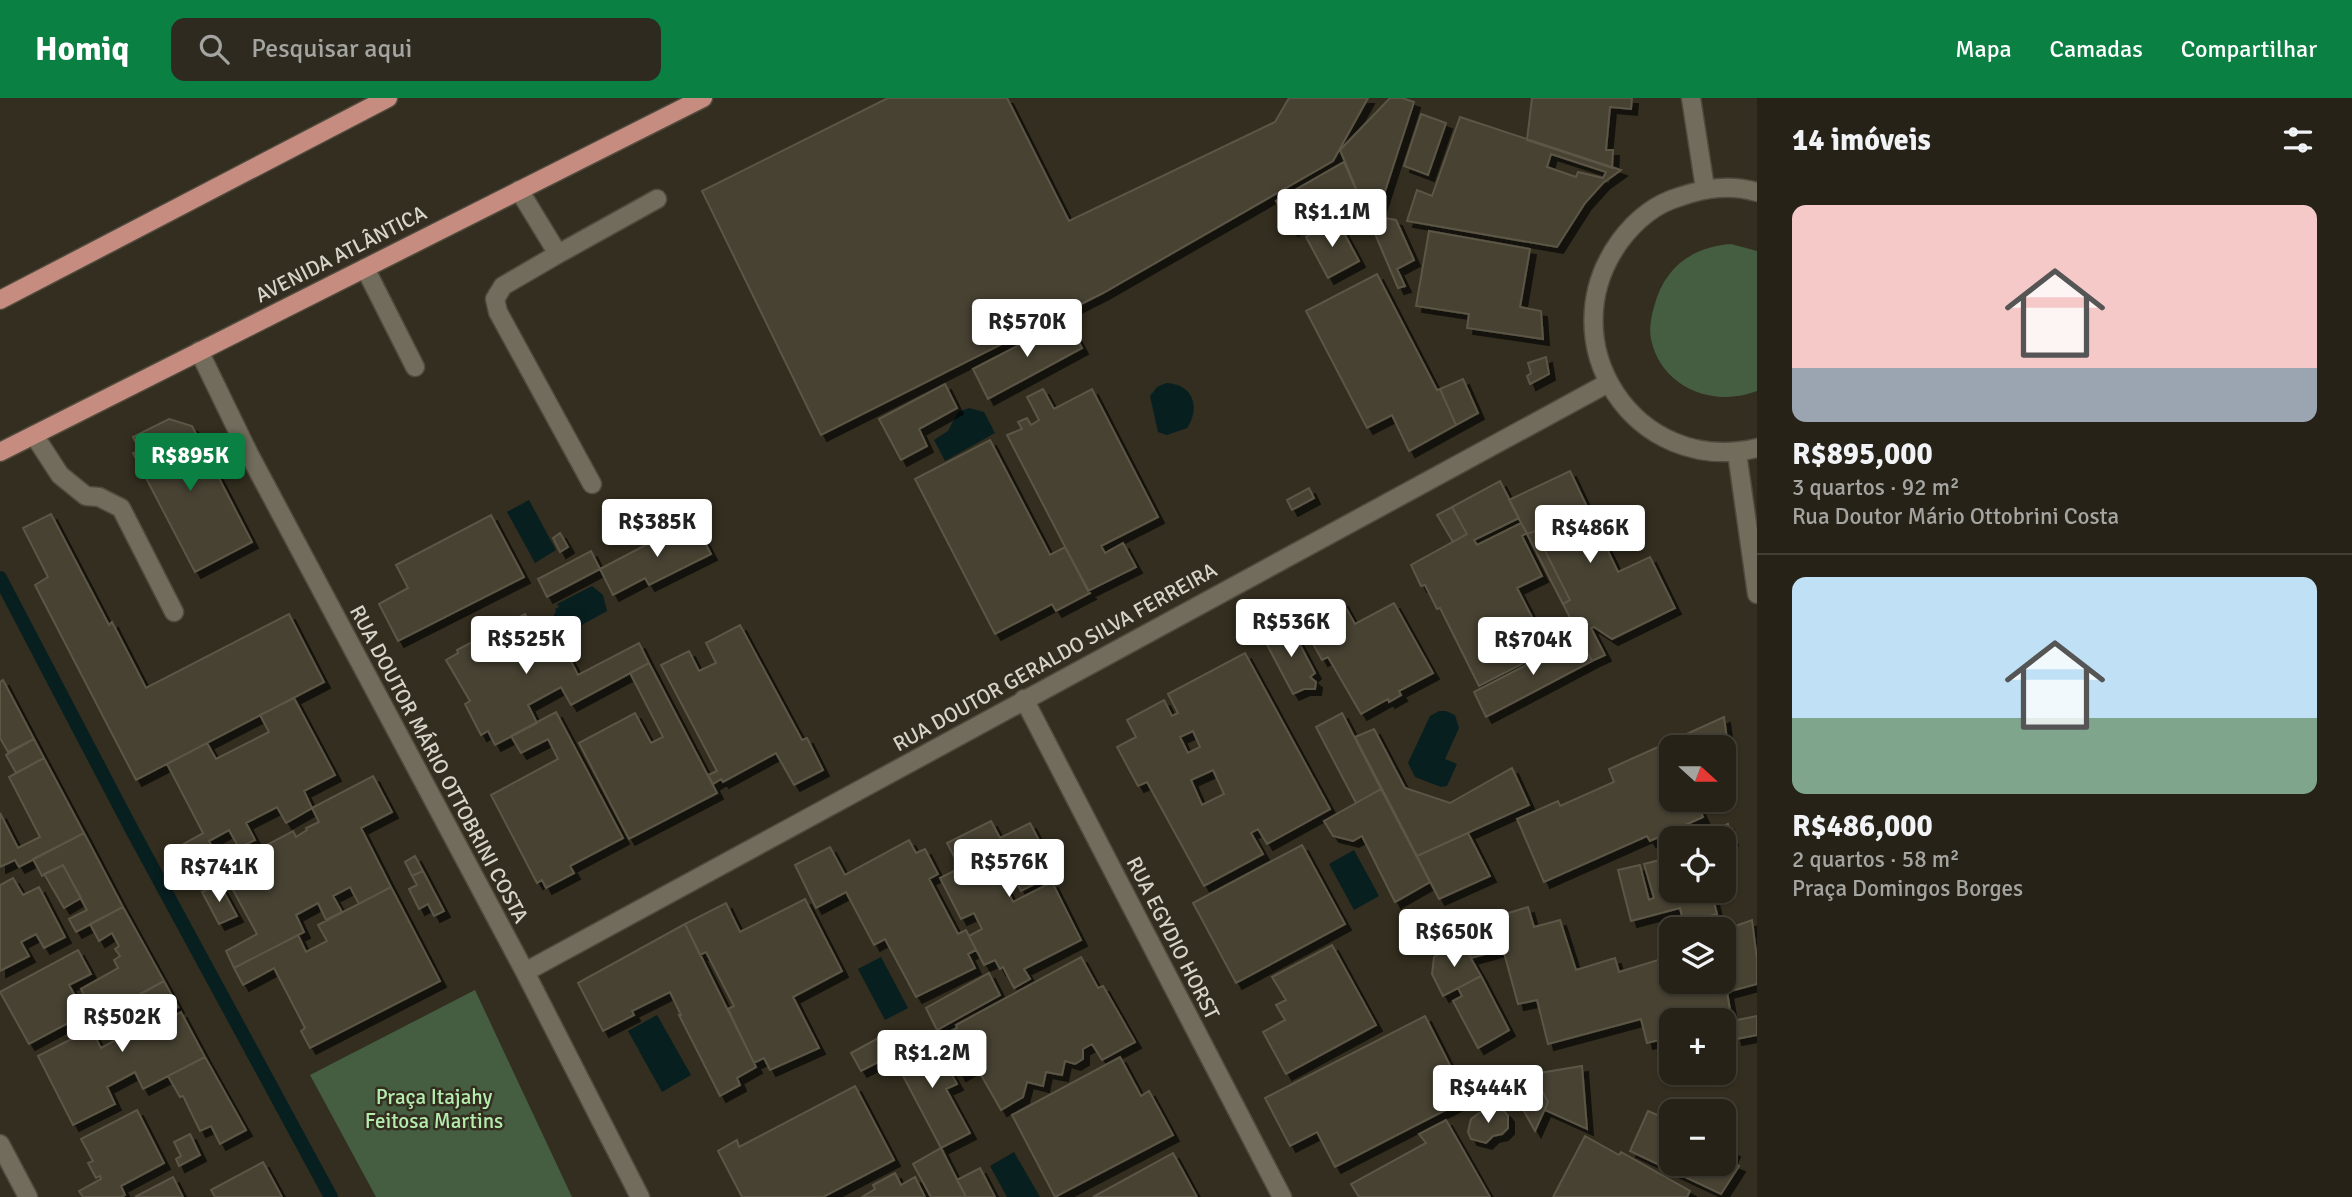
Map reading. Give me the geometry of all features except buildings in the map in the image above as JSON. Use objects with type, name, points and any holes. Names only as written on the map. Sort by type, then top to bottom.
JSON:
[{"type":"main road","points":[[0,300],[388,98]]},
{"type":"main road","name":"AVENIDA ATLÂNTICA","points":[[0,452],[704,98]]},
{"type":"street","points":[[1691,98],[1705,188]]},
{"type":"street","points":[[1757,192],[1742,188],[1705,188],[1665,201],[1631,226],[1606,260],[1593,301],[1594,343],[1608,383],[1631,415],[1662,438],[1698,451],[1737,453],[1757,448]]},
{"type":"street","points":[[520,190],[558,254]]},
{"type":"street","points":[[592,484],[498,312],[495,299],[503,286],[657,199]]},
{"type":"street","points":[[365,268],[415,367]]},
{"type":"street","name":"RUA DOUTOR MÁRIO OTTOBRINI COSTA","points":[[199,351],[256,466],[525,972],[640,1197]]},
{"type":"street","name":"RUA DOUTOR GERALDO SILVA FERREIRA","points":[[525,972],[1608,383]]},
{"type":"street","points":[[34,435],[60,475],[86,496],[99,497],[121,508],[174,612]]},
{"type":"street","points":[[1737,453],[1757,594]]},
{"type":"street","name":"RUA EGYDIO HORST","points":[[1024,699],[1282,1197]]},
{"type":"street","points":[[0,1144],[29,1197]]},
{"type":"green space","points":[[1731,244],[1757,251],[1757,391],[1724,397],[1692,390],[1666,370],[1657,356],[1650,327],[1659,293],[1672,271],[1692,255]]},
{"type":"green space","name":"Praça Itajahy Feitosa Martins","points":[[475,990],[572,1197],[376,1197],[310,1075]]},
{"type":"water","points":[[1166,383],[1183,388],[1192,398],[1194,405],[1187,428],[1167,435],[1158,432],[1150,396],[1157,387]]},
{"type":"water","points":[[969,408],[984,412],[995,433],[945,461],[934,440],[948,431],[958,412]]},
{"type":"water","points":[[529,500],[556,550],[535,563],[507,512]]},
{"type":"water","points":[[592,586],[603,595],[607,611],[571,631],[568,626],[555,627],[551,619],[555,609],[559,607],[557,604]]},
{"type":"water","points":[[1439,711],[1455,715],[1459,728],[1445,759],[1457,764],[1447,786],[1441,787],[1415,777],[1408,763],[1430,716]]},
{"type":"water","points":[[1354,850],[1379,896],[1354,910],[1329,864]]},
{"type":"water","points":[[881,957],[908,1008],[885,1020],[858,969]]},
{"type":"water","points":[[657,1015],[691,1075],[662,1092],[628,1031]]},
{"type":"water","points":[[1014,1152],[1040,1197],[1007,1197],[990,1166]]},
{"type":"waterway","points":[[0,578],[131,828],[331,1197]]}]
